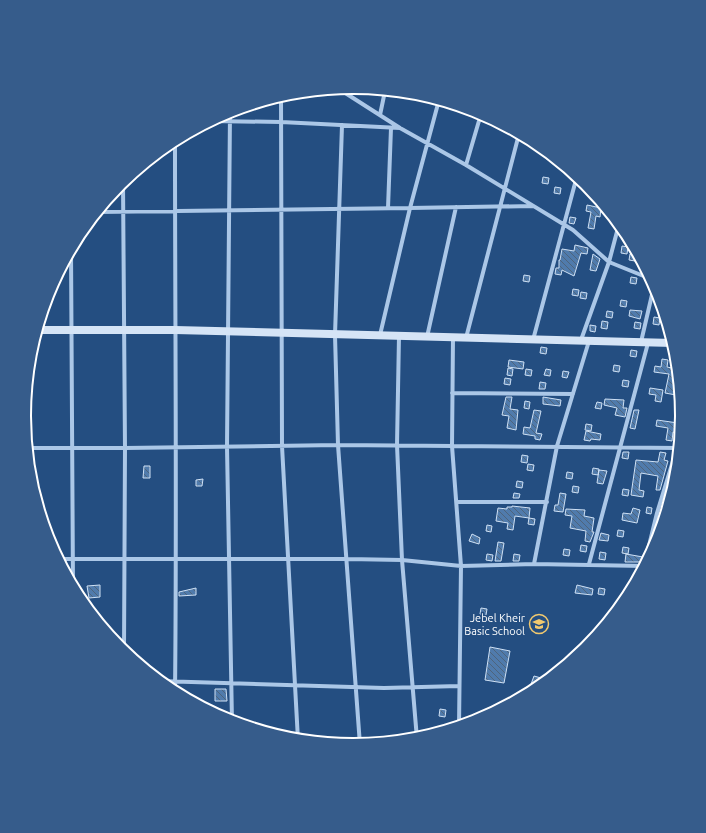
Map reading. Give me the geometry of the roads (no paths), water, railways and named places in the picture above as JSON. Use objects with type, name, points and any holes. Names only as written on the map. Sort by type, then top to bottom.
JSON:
[{"type":"street","points":[[348,94],[400,128],[428,142],[564,224],[573,230],[609,262],[643,276]]},
{"type":"street","points":[[380,114],[385,96]]},
{"type":"street","points":[[281,103],[282,446],[298,733]]},
{"type":"street","points":[[380,336],[410,208],[438,106]]},
{"type":"street","points":[[466,165],[479,120]]},
{"type":"street","points":[[224,122],[281,122],[400,128]]},
{"type":"street","points":[[230,122],[227,447],[232,715]]},
{"type":"street","points":[[342,125],[335,335],[338,444],[348,559],[359,738]]},
{"type":"street","points":[[388,208],[391,128]]},
{"type":"street","points":[[466,338],[517,140]]},
{"type":"street","points":[[175,148],[175,330],[177,448],[175,682]]},
{"type":"street","points":[[533,340],[575,183]]},
{"type":"street","points":[[123,191],[125,448],[124,643]]},
{"type":"street","points":[[105,212],[534,206]]},
{"type":"street","points":[[427,337],[456,207]]},
{"type":"street","points":[[534,564],[557,446],[573,394],[585,341],[617,232]]},
{"type":"street","points":[[71,260],[74,448],[73,576]]},
{"type":"street","points":[[589,564],[644,342],[652,298]]},
{"type":"street","points":[[43,330],[175,330],[666,343]]},
{"type":"street","points":[[399,336],[397,445],[402,560],[416,732]]},
{"type":"street","points":[[453,337],[452,446],[461,566],[459,720]]},
{"type":"street","points":[[452,392],[573,394]]},
{"type":"street","points":[[33,448],[177,448],[338,444],[673,448]]},
{"type":"street","points":[[651,538],[670,473]]},
{"type":"street","points":[[456,502],[547,502]]},
{"type":"street","points":[[65,560],[348,559],[402,560],[461,566],[534,564],[638,566]]},
{"type":"street","points":[[171,682],[412,688],[459,686]]},
{"type":"place","name":"Jebel Kheir Basic School","points":[[539,624]]}]
